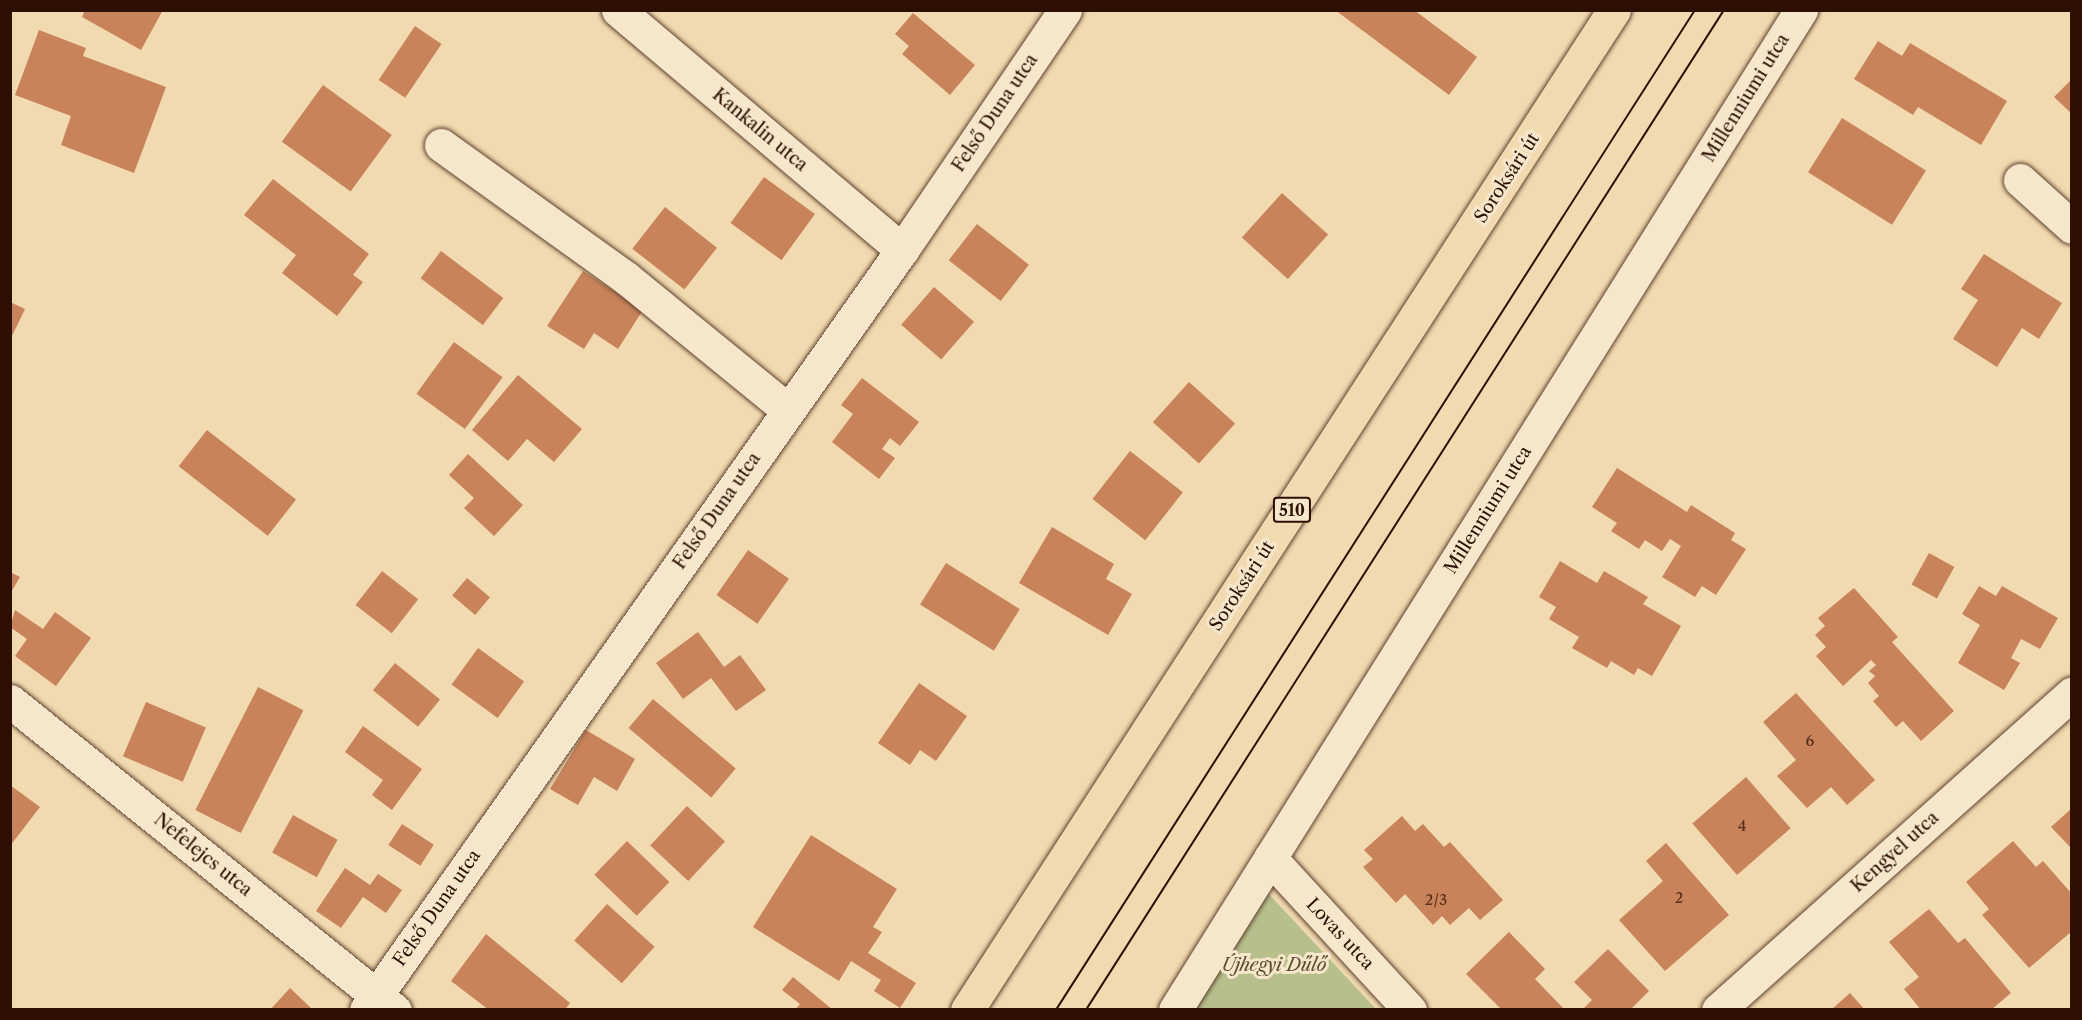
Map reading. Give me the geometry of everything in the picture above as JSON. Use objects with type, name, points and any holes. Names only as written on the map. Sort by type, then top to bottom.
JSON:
[{"type":"main road","name":"Soroksári út","points":[[968,1010],[1614,10]]},
{"type":"street","name":"Kankalin utca","points":[[618,10],[902,250]]},
{"type":"street","name":"Felső Duna utca","points":[[379,1004],[788,410],[902,250],[1065,10]]},
{"type":"street","name":"Millenniumi utca","points":[[1175,1010],[1801,10]]},
{"type":"street","points":[[441,145],[627,278],[788,410]]},
{"type":"street","points":[[2020,180],[2072,227]]},
{"type":"street","name":"Kengyel utca","points":[[1718,1010],[2072,694]]},
{"type":"street","name":"Nefelejcs utca","points":[[10,701],[379,1004]]},
{"type":"street","name":"Lovas utca","points":[[1270,858],[1410,1010]]},
{"type":"green space","name":"Újhegyi Dűlő","points":[[1266,891],[1376,1009],[1194,1010]]},
{"type":"building","points":[[85,10],[163,10],[141,50],[82,17]]},
{"type":"building","points":[[1335,10],[1414,10],[1477,57],[1449,95]]},
{"type":"building","points":[[913,13],[975,65],[950,95],[902,54],[909,46],[895,34]]},
{"type":"building","points":[[415,26],[442,44],[405,98],[379,80]]},
{"type":"building","points":[[39,30],[86,48],[83,56],[166,87],[134,173],[61,145],[71,116],[15,95]]},
{"type":"building","points":[[1878,41],[1902,56],[1910,43],[2007,101],[1981,145],[1918,107],[1913,115],[1854,79]]},
{"type":"building","points":[[2072,79],[2072,114],[2054,97]]},
{"type":"building","points":[[323,85],[392,135],[351,192],[282,142]]},
{"type":"building","points":[[1842,118],[1926,170],[1892,225],[1808,172]]},
{"type":"building","points":[[764,177],[815,214],[781,260],[730,223]]},
{"type":"building","points":[[273,179],[369,254],[353,275],[363,282],[337,316],[282,273],[296,255],[244,215]]},
{"type":"building","points":[[1282,193],[1328,234],[1288,279],[1242,238]]},
{"type":"building","points":[[665,207],[717,248],[684,289],[632,249]]},
{"type":"building","points":[[977,224],[1029,265],[1001,301],[949,260]]},
{"type":"building","points":[[441,251],[503,298],[483,325],[421,278]]},
{"type":"building","points":[[1984,254],[2062,303],[2039,339],[2022,328],[1997,367],[1953,339],[1978,300],[1961,289]]},
{"type":"building","points":[[583,271],[643,310],[618,349],[594,333],[584,349],[547,326]]},
{"type":"building","points":[[934,287],[974,322],[941,360],[901,325]]},
{"type":"building","points":[[10,302],[25,309],[10,340]]},
{"type":"building","points":[[454,342],[503,377],[465,429],[416,394]]},
{"type":"building","points":[[518,375],[582,429],[554,462],[527,439],[508,461],[472,430]]},
{"type":"building","points":[[862,378],[919,422],[900,446],[890,438],[882,449],[895,458],[879,479],[832,442],[853,414],[841,405]]},
{"type":"building","points":[[1189,382],[1235,423],[1199,464],[1153,422]]},
{"type":"building","points":[[207,430],[296,500],[268,536],[179,466]]},
{"type":"building","points":[[1130,451],[1183,492],[1145,540],[1092,499]]},
{"type":"building","points":[[468,454],[523,505],[494,536],[464,508],[474,498],[449,475]]},
{"type":"building","points":[[1617,468],[1687,512],[1691,505],[1735,533],[1731,540],[1746,549],[1716,595],[1702,586],[1695,597],[1662,577],[1681,546],[1670,539],[1662,551],[1645,540],[1639,549],[1611,531],[1617,523],[1592,507]]},
{"type":"building","points":[[1052,527],[1114,564],[1106,579],[1132,594],[1108,635],[1019,583]]},
{"type":"building","points":[[748,550],[789,579],[757,624],[716,595]]},
{"type":"building","points":[[1929,553],[1954,567],[1937,599],[1912,584]]},
{"type":"building","points":[[1560,561],[1597,583],[1604,571],[1648,597],[1643,604],[1681,626],[1652,676],[1638,668],[1634,675],[1611,661],[1607,668],[1572,648],[1579,637],[1549,619],[1556,607],[1539,597]]},
{"type":"building","points":[[946,563],[1020,609],[994,651],[920,605]]},
{"type":"building","points":[[382,571],[418,599],[392,633],[356,605]]},
{"type":"building","points":[[10,572],[20,577],[10,594]]},
{"type":"building","points":[[467,578],[490,597],[475,615],[452,596]]},
{"type":"building","points":[[1979,586],[1996,596],[2002,586],[2058,618],[2040,649],[2021,639],[2011,658],[2020,663],[2004,690],[1958,663],[1980,625],[1962,614]]},
{"type":"building","points":[[1854,588],[1898,637],[1892,642],[1954,711],[1921,741],[1903,721],[1896,727],[1873,701],[1879,696],[1868,683],[1875,676],[1869,671],[1876,665],[1871,660],[1843,686],[1816,656],[1826,647],[1815,635],[1825,626],[1818,618]]},
{"type":"building","points":[[15,610],[43,629],[55,612],[91,638],[56,686],[15,656],[27,639],[10,627]]},
{"type":"building","points":[[698,632],[724,667],[740,655],[766,690],[736,711],[711,678],[683,699],[656,663]]},
{"type":"building","points":[[478,648],[524,682],[498,718],[452,684]]},
{"type":"building","points":[[395,663],[440,700],[418,727],[373,690]]},
{"type":"building","points":[[919,683],[967,716],[936,761],[920,750],[910,765],[878,743]]},
{"type":"building","points":[[258,687],[303,710],[241,833],[195,810]]},
{"type":"building","points":[[1796,693],[1875,780],[1847,805],[1831,787],[1807,808],[1777,776],[1796,760],[1763,722]]},
{"type":"building","points":[[653,699],[736,768],[711,798],[629,728]]},
{"type":"building","points":[[146,702],[206,727],[183,782],[123,756]]},
{"type":"building","points":[[363,726],[422,769],[392,810],[372,795],[383,780],[345,752]]},
{"type":"building","points":[[586,730],[635,759],[617,791],[594,777],[578,805],[550,789]]},
{"type":"building","points":[[1746,777],[1791,828],[1737,875],[1692,824]]},
{"type":"building","points":[[10,785],[40,807],[10,846]]},
{"type":"building","points":[[687,806],[725,841],[688,881],[650,845]]},
{"type":"building","points":[[2072,808],[2072,849],[2051,827]]},
{"type":"building","points":[[293,815],[338,840],[317,877],[272,853]]},
{"type":"building","points":[[1402,816],[1415,831],[1423,824],[1444,847],[1450,842],[1503,900],[1480,920],[1469,908],[1450,925],[1442,916],[1433,925],[1405,894],[1396,903],[1363,867],[1373,859],[1364,850]]},
{"type":"building","points":[[402,824],[434,845],[420,866],[388,845]]},
{"type":"building","points":[[811,835],[897,889],[873,927],[882,932],[868,953],[916,983],[900,1008],[874,991],[881,980],[851,961],[839,981],[753,927]]},
{"type":"building","points":[[627,841],[669,882],[637,916],[594,875]]},
{"type":"building","points":[[2013,841],[2036,867],[2043,861],[2072,894],[2072,931],[2029,968],[1982,915],[1989,909],[1966,882]]},
{"type":"building","points":[[1666,843],[1729,915],[1665,971],[1619,920],[1663,881],[1646,861]]},
{"type":"building","points":[[345,868],[370,885],[378,874],[402,890],[386,913],[363,897],[341,928],[316,911]]},
{"type":"building","points":[[607,904],[655,947],[622,983],[574,940]]},
{"type":"building","points":[[1929,909],[1958,943],[1965,938],[2011,993],[1991,1010],[1921,1010],[1904,989],[1919,977],[1889,942]]},
{"type":"building","points":[[1509,932],[1545,969],[1535,979],[1565,1010],[1502,1010],[1466,974]]},
{"type":"building","points":[[486,934],[570,1003],[565,1010],[489,1010],[451,981]]},
{"type":"building","points":[[1608,949],[1649,991],[1630,1010],[1582,1010],[1592,1000],[1574,982]]},
{"type":"building","points":[[793,977],[833,1010],[795,1010],[800,1004],[782,990]]},
{"type":"building","points":[[290,988],[313,1010],[270,1010]]},
{"type":"building","points":[[1850,993],[1865,1010],[1831,1010]]},
{"type":"tram line","points":[[1056,1010],[1695,10]]},
{"type":"tram line","points":[[1086,1010],[1724,10]]}]
